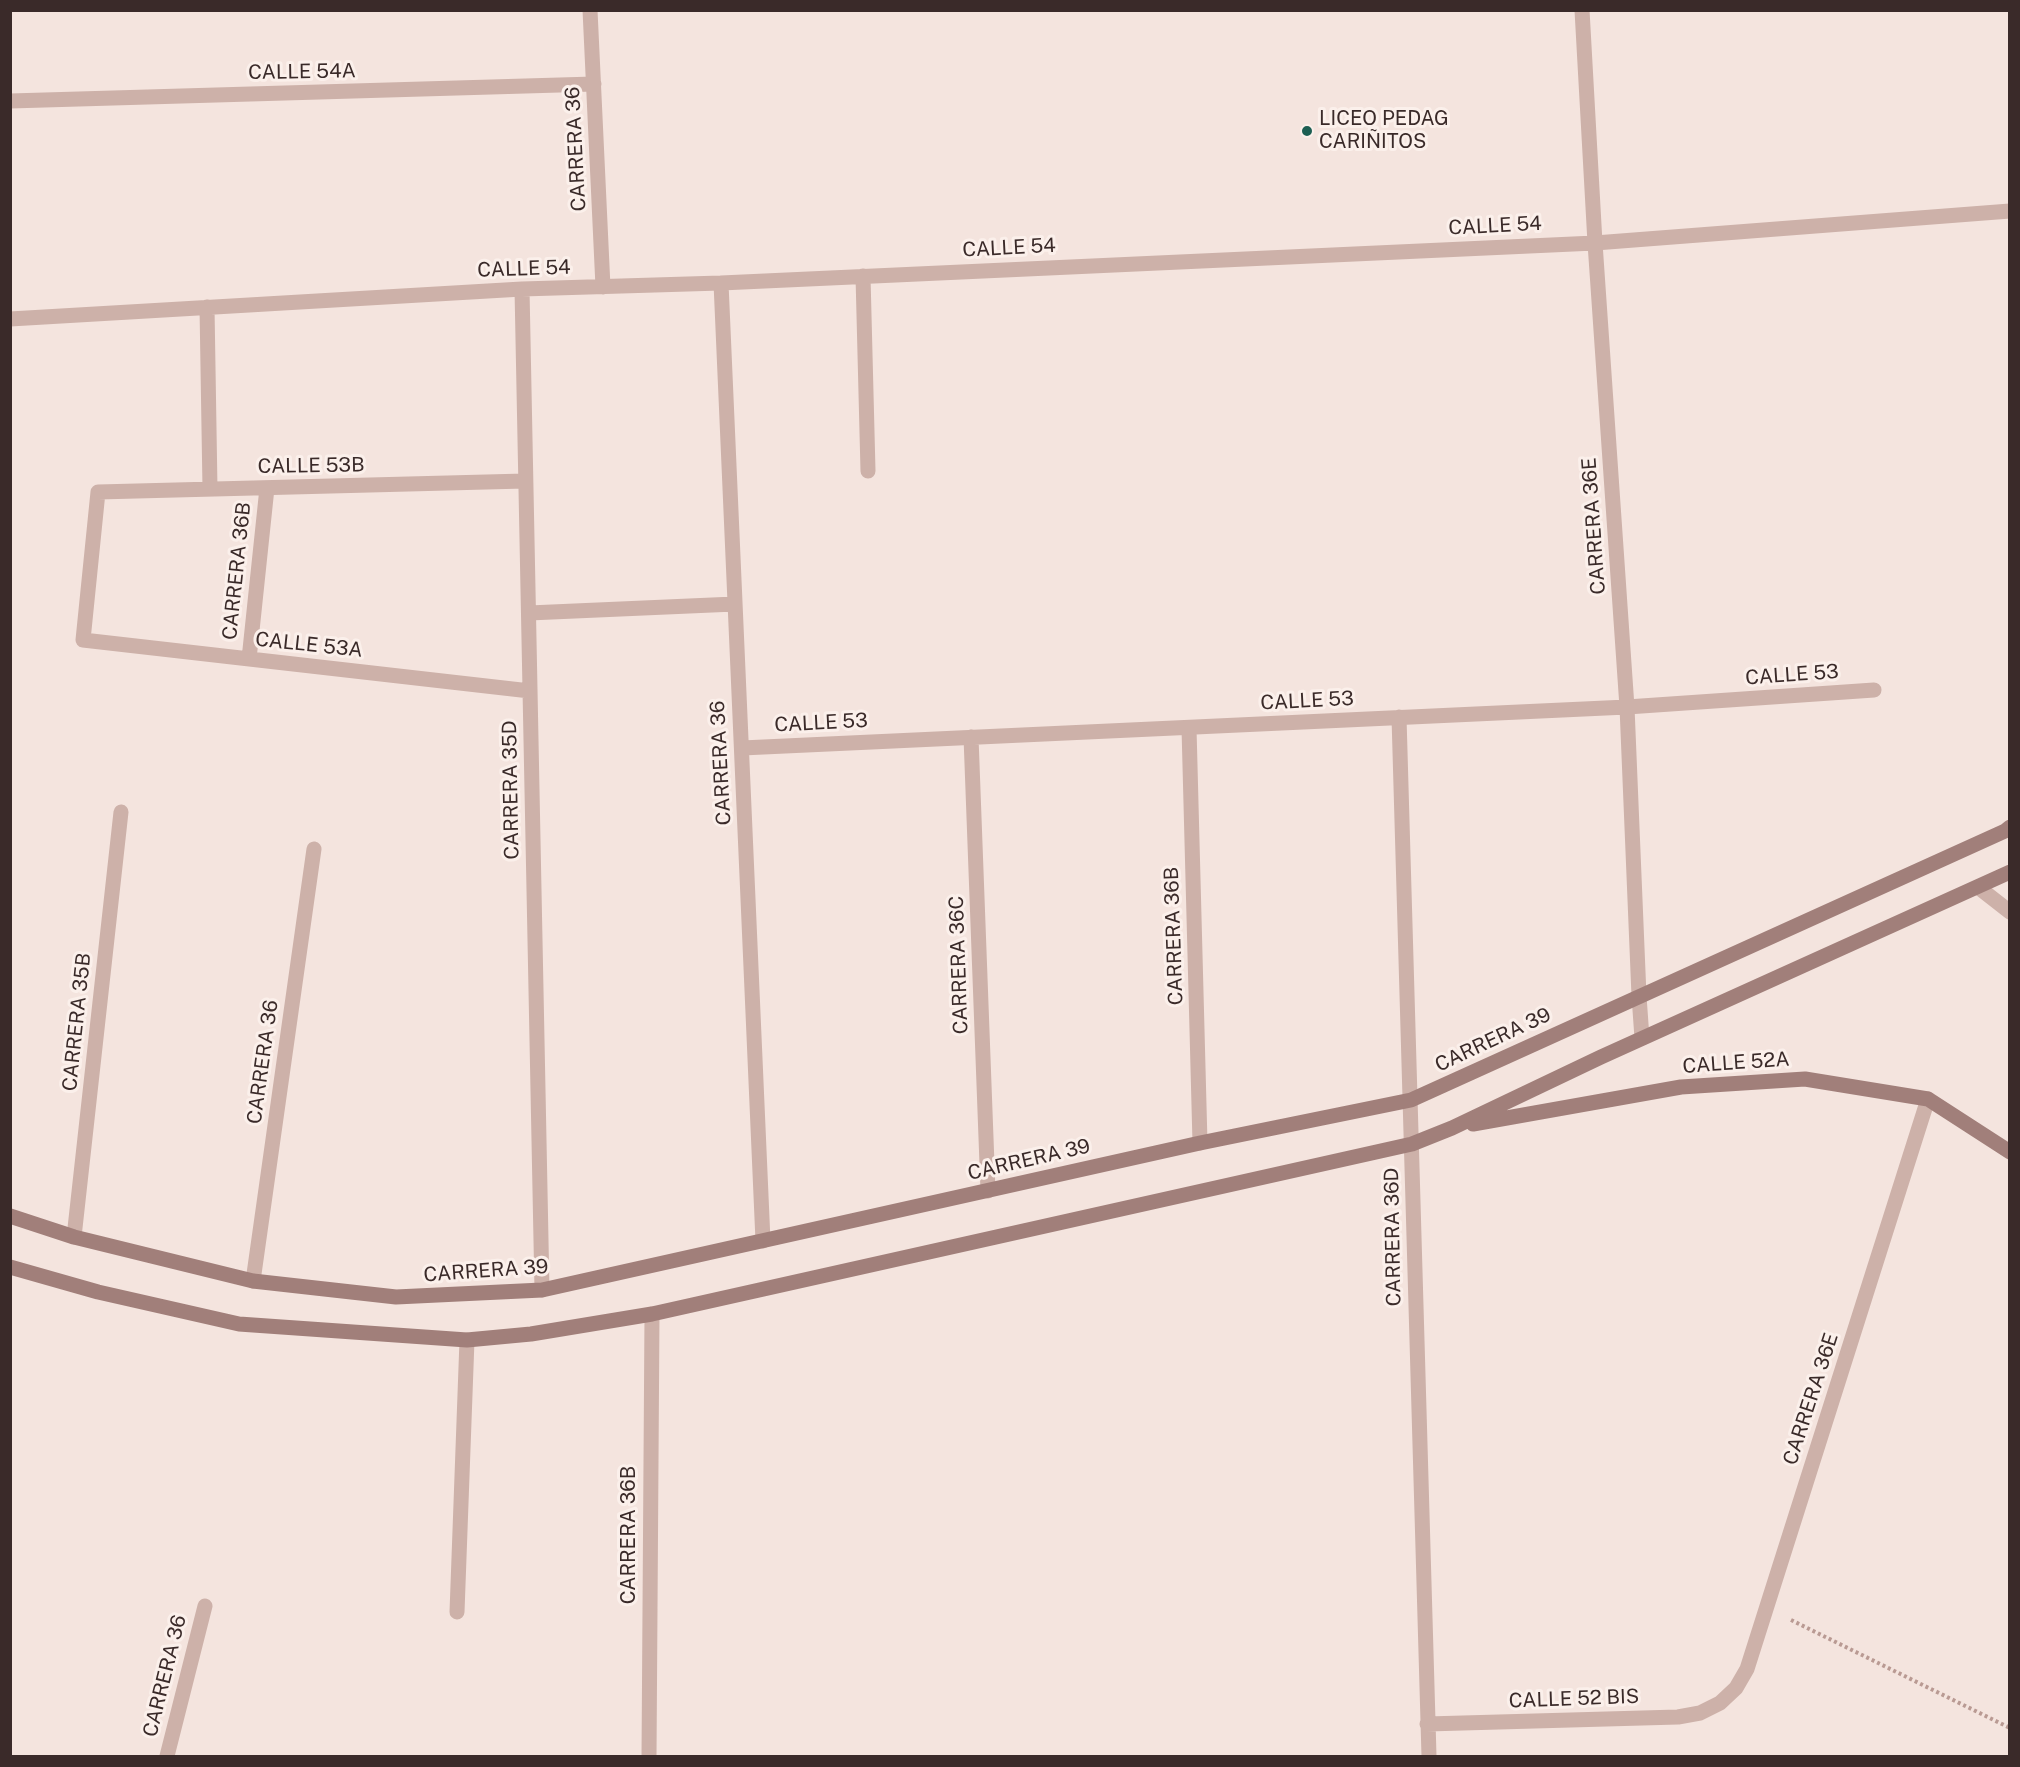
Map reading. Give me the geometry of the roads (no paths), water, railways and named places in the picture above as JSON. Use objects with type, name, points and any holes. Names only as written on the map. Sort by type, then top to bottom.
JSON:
[{"type":"main road","name":"CARRERA 39","points":[[10,1216],[74,1237],[253,1281],[396,1297],[542,1290],[1200,1143],[1411,1101],[2010,827]]},
{"type":"main road","points":[[10,1267],[98,1292],[238,1324],[467,1340],[531,1334],[652,1314],[1412,1144],[1452,1128],[1642,1038],[2010,872]]},
{"type":"main road","name":"CALLE 52A","points":[[1452,1128],[1681,1087],[1805,1078],[1928,1099],[2010,1152]]},
{"type":"street","name":"CARRERA 36","points":[[590,10],[603,286]]},
{"type":"street","name":"CARRERA 36E","points":[[1582,10],[1627,707],[1642,1038]]},
{"type":"street","name":"CALLE 54A","points":[[10,101],[594,84]]},
{"type":"street","name":"CALLE 54","points":[[10,319],[522,289],[721,283],[1596,243],[2010,211]]},
{"type":"street","points":[[862,276],[867,471]]},
{"type":"street","name":"CARRERA 36","points":[[721,283],[763,1241]]},
{"type":"street","name":"CARRERA 35D","points":[[522,289],[542,1290]]},
{"type":"street","points":[[207,307],[210,489]]},
{"type":"street","name":"CALLE 53B","points":[[83,640],[98,492],[525,481]]},
{"type":"street","name":"CARRERA 36B","points":[[249,659],[267,488]]},
{"type":"street","points":[[529,613],[735,604]]},
{"type":"street","name":"CALLE 53A","points":[[83,640],[530,691]]},
{"type":"street","name":"CALLE 53","points":[[742,748],[1627,707],[1874,690]]},
{"type":"street","name":"CARRERA 36D","points":[[1399,717],[1429,1756]]},
{"type":"street","name":"CARRERA 36B","points":[[1189,728],[1200,1143]]},
{"type":"street","name":"CARRERA 36C","points":[[971,737],[988,1191]]},
{"type":"street","name":"CARRERA 35B","points":[[74,1237],[121,812]]},
{"type":"street","name":"CARRERA 36","points":[[253,1281],[314,849]]},
{"type":"street","points":[[1978,887],[2010,912]]},
{"type":"street","name":"CARRERA 36E","points":[[1720,1703],[1736,1688],[1747,1669],[1928,1099]]},
{"type":"street","name":"CARRERA 36B","points":[[649,1756],[652,1314]]},
{"type":"street","points":[[457,1612],[467,1340]]},
{"type":"street","name":"CARRERA 36","points":[[167,1756],[205,1606]]},
{"type":"street","name":"CALLE 52 BIS","points":[[1427,1724],[1678,1717],[1700,1713],[1720,1703]]},
{"type":"place","name":"LICEO PEDAG CARIÑITOS","points":[[1307,131]]}]
